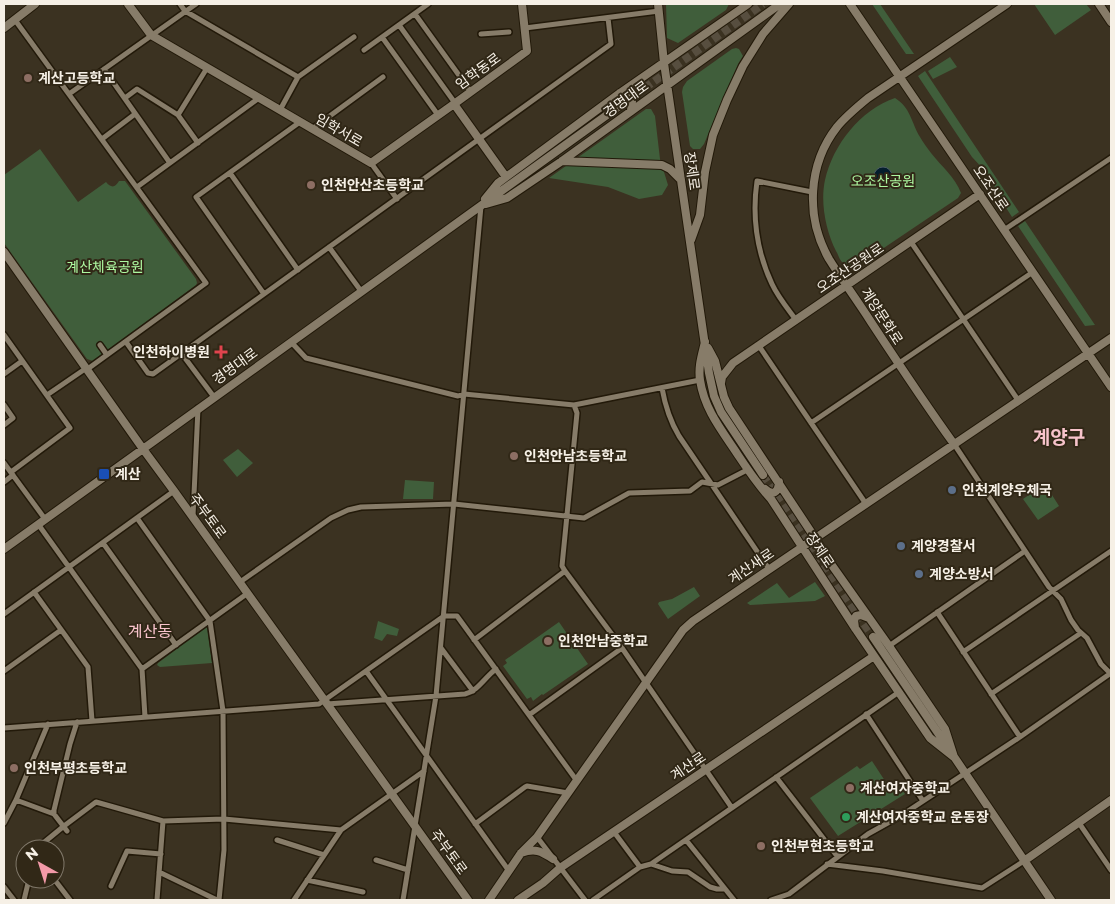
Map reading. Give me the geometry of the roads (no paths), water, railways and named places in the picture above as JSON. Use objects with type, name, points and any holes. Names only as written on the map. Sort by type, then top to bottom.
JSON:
[{"type":"street","points":[[4,28],[35,4]]},
{"type":"street","name":"임학서로","points":[[128,4],[151,35],[371,163],[454,104]]},
{"type":"street","points":[[180,4],[185,11],[298,77]]},
{"type":"street","points":[[69,94],[196,4]]},
{"type":"street","points":[[364,50],[428,4]]},
{"type":"street","name":"임학동로","points":[[506,177],[454,104],[527,51],[522,4]]},
{"type":"street","name":"경명대로","points":[[481,205],[498,183],[620,93],[748,4]]},
{"type":"street","name":"경명대로","points":[[481,205],[506,198],[562,161],[780,4]]},
{"type":"street","points":[[690,242],[700,214],[705,172],[713,135],[727,100],[743,66],[763,34],[789,4]]},
{"type":"street","name":"오조산로","points":[[850,4],[1111,387]]},
{"type":"street","name":"계양문화로","points":[[1008,4],[900,76],[851,112],[837,127],[826,143],[815,176],[812,192],[816,225],[819,237],[829,258],[847,286],[1025,551],[1053,591],[1061,599],[1071,620],[1087,638],[1102,664],[1111,674]]},
{"type":"street","points":[[1099,4],[1111,22]]},
{"type":"street","points":[[525,28],[608,18],[658,8]]},
{"type":"street","name":"장제로","points":[[658,8],[667,85],[709,374],[714,396],[721,412],[763,475]]},
{"type":"street","points":[[415,14],[471,92]]},
{"type":"street","points":[[126,342],[148,373],[152,374],[182,354],[611,44],[608,18]]},
{"type":"street","points":[[15,20],[206,283],[126,342],[47,395]]},
{"type":"street","points":[[399,25],[454,104]]},
{"type":"street","points":[[481,34],[509,32]]},
{"type":"street","points":[[280,110],[298,77],[354,37]]},
{"type":"street","points":[[382,37],[438,116]]},
{"type":"street","points":[[178,115],[207,68]]},
{"type":"street","points":[[104,69],[170,163]]},
{"type":"street","points":[[312,129],[383,77]]},
{"type":"street","points":[[125,98],[137,89],[178,115],[198,143]]},
{"type":"street","points":[[620,93],[625,94],[632,101],[631,111]]},
{"type":"street","points":[[136,187],[259,98]]},
{"type":"street","name":"경명대로","points":[[4,549],[625,102]]},
{"type":"street","points":[[102,139],[135,114]]},
{"type":"street","points":[[264,294],[196,197],[300,122]]},
{"type":"street","points":[[1004,230],[1111,158]]},
{"type":"street","points":[[562,161],[662,165],[670,169],[681,179]]},
{"type":"street","points":[[371,163],[397,199]]},
{"type":"street","points":[[230,174],[298,270]]},
{"type":"street","points":[[796,320],[773,286],[758,244],[755,214],[756,181],[812,192]]},
{"type":"street","name":"오조산공원로","points":[[733,363],[980,194]]},
{"type":"street","points":[[403,900],[436,696],[481,205]]},
{"type":"street","points":[[911,242],[1018,400]]},
{"type":"street","points":[[329,247],[362,291]]},
{"type":"street","name":"주부토로","points":[[4,252],[143,449],[468,900]]},
{"type":"street","points":[[811,423],[1033,272]]},
{"type":"street","points":[[4,335],[70,428],[4,482]]},
{"type":"street","name":"계산새로","points":[[489,900],[521,853],[577,781],[683,630],[693,621],[802,546],[1111,338]]},
{"type":"street","points":[[290,342],[306,358],[458,396],[464,394],[574,405],[700,380]]},
{"type":"street","name":"장제로","points":[[705,342],[715,361],[720,385],[729,408],[780,482],[816,538],[824,554],[946,728],[954,757]]},
{"type":"street","name":"장제로","points":[[705,342],[699,365],[700,380],[709,411],[716,423],[755,482],[771,499],[855,628],[930,738],[954,757]]},
{"type":"street","points":[[100,345],[107,355]]},
{"type":"street","points":[[759,346],[866,504]]},
{"type":"street","points":[[182,354],[214,397]]},
{"type":"street","points":[[4,374],[22,361]]},
{"type":"street","points":[[715,361],[721,364],[733,363]]},
{"type":"street","points":[[720,385],[722,377],[733,363]]},
{"type":"street","points":[[662,388],[672,425],[769,569]]},
{"type":"street","points":[[4,405],[13,418],[4,425]]},
{"type":"street","points":[[574,405],[577,413],[562,566],[622,648],[732,808]]},
{"type":"street","points":[[193,517],[198,408]]},
{"type":"street","points":[[4,463],[46,519]]},
{"type":"street","points":[[240,582],[332,518],[348,510],[361,507],[454,504],[584,518],[630,493],[690,491],[702,482],[718,485],[748,470]]},
{"type":"street","points":[[755,482],[770,493],[777,491],[780,482]]},
{"type":"street","points":[[4,614],[174,491]]},
{"type":"street","points":[[137,518],[210,621],[223,711],[224,850],[218,900],[159,872]]},
{"type":"street","points":[[38,524],[142,669],[146,717]]},
{"type":"street","points":[[102,543],[176,645]]},
{"type":"street","points":[[889,646],[1025,551]]},
{"type":"street","points":[[963,652],[1111,551]]},
{"type":"street","points":[[474,640],[565,571]]},
{"type":"street","points":[[34,592],[88,667],[92,721]]},
{"type":"street","points":[[142,669],[248,594]]},
{"type":"street","points":[[936,612],[1020,737]]},
{"type":"street","points":[[855,628],[854,620],[856,616],[861,615],[869,618]]},
{"type":"street","points":[[326,702],[444,616],[457,616],[577,781]]},
{"type":"street","points":[[4,671],[61,630]]},
{"type":"street","points":[[991,694],[1081,633]]},
{"type":"street","name":"장제로","points":[[873,637],[1048,899]]},
{"type":"street","points":[[441,648],[473,691]]},
{"type":"street","points":[[529,715],[622,648]]},
{"type":"street","name":"계산로","points":[[518,900],[543,883],[560,868],[874,656]]},
{"type":"street","points":[[4,728],[326,702],[464,694],[473,691],[496,669]]},
{"type":"street","points":[[366,671],[508,871]]},
{"type":"street","points":[[771,900],[789,894],[868,834],[902,815],[965,774],[1111,674]]},
{"type":"street","points":[[593,900],[640,867],[651,864],[898,692]]},
{"type":"street","points":[[866,714],[923,801]]},
{"type":"street","points":[[54,814],[64,766],[77,722]]},
{"type":"street","points":[[4,823],[16,800],[48,724]]},
{"type":"street","points":[[294,900],[341,830],[424,771]]},
{"type":"street","points":[[776,777],[837,856]]},
{"type":"street","points":[[475,824],[527,786],[568,793]]},
{"type":"street","points":[[16,800],[54,814],[65,828]]},
{"type":"street","points":[[827,864],[883,870],[982,888],[1111,800]]},
{"type":"street","points":[[50,839],[96,802],[163,821],[224,819],[341,830]]},
{"type":"street","points":[[157,900],[163,821]]},
{"type":"street","points":[[1079,823],[1111,870]]},
{"type":"street","points":[[614,832],[640,867]]},
{"type":"street","points":[[536,836],[585,900]]},
{"type":"street","points":[[277,840],[324,855]]},
{"type":"street","points":[[686,840],[734,900]]},
{"type":"street","points":[[521,853],[529,850],[538,851],[553,860]]},
{"type":"street","points":[[111,886],[127,851],[160,854]]},
{"type":"street","points":[[376,860],[408,870]]},
{"type":"street","points":[[651,864],[672,871],[688,872],[710,887],[725,889]]},
{"type":"street","points":[[307,880],[363,892]]},
{"type":"street","points":[[4,887],[14,900]]},
{"type":"street","points":[[62,889],[70,900]]},
{"type":"water","points":[[883,167],[889,170],[892,176],[889,182],[883,185],[877,182],[874,176],[877,170]]},
{"type":"tunnel","points":[[625,102],[763,4]]},
{"type":"tunnel","points":[[763,475],[873,637]]},
{"type":"place","name":"계산고등학교","points":[[28,78]]},
{"type":"place","name":"인천안산초등학교","points":[[311,185]]},
{"type":"place","name":"인천하이병원","points":[[221,352]]},
{"type":"place","name":"인천안남초등학교","points":[[514,456]]},
{"type":"place","name":"계산","points":[[104,474]]},
{"type":"place","name":"인천계양우체국","points":[[952,490]]},
{"type":"place","name":"계양경찰서","points":[[901,546]]},
{"type":"place","name":"계양소방서","points":[[919,574]]},
{"type":"place","name":"인천안남중학교","points":[[548,641]]},
{"type":"place","name":"인천부평초등학교","points":[[14,768]]},
{"type":"place","name":"계산여자중학교","points":[[850,788]]},
{"type":"place","name":"계산여자중학교 운동장","points":[[846,817]]},
{"type":"place","name":"인천부현초등학교","points":[[761,846]]},
{"type":"district","name":"계양구","points":[[1059,437]]},
{"type":"district","name":"계산동","points":[[150,631]]},
{"type":"park label","name":"오조산공원","points":[[883,181]]},
{"type":"park label","name":"계산체육공원","points":[[105,267]]}]
